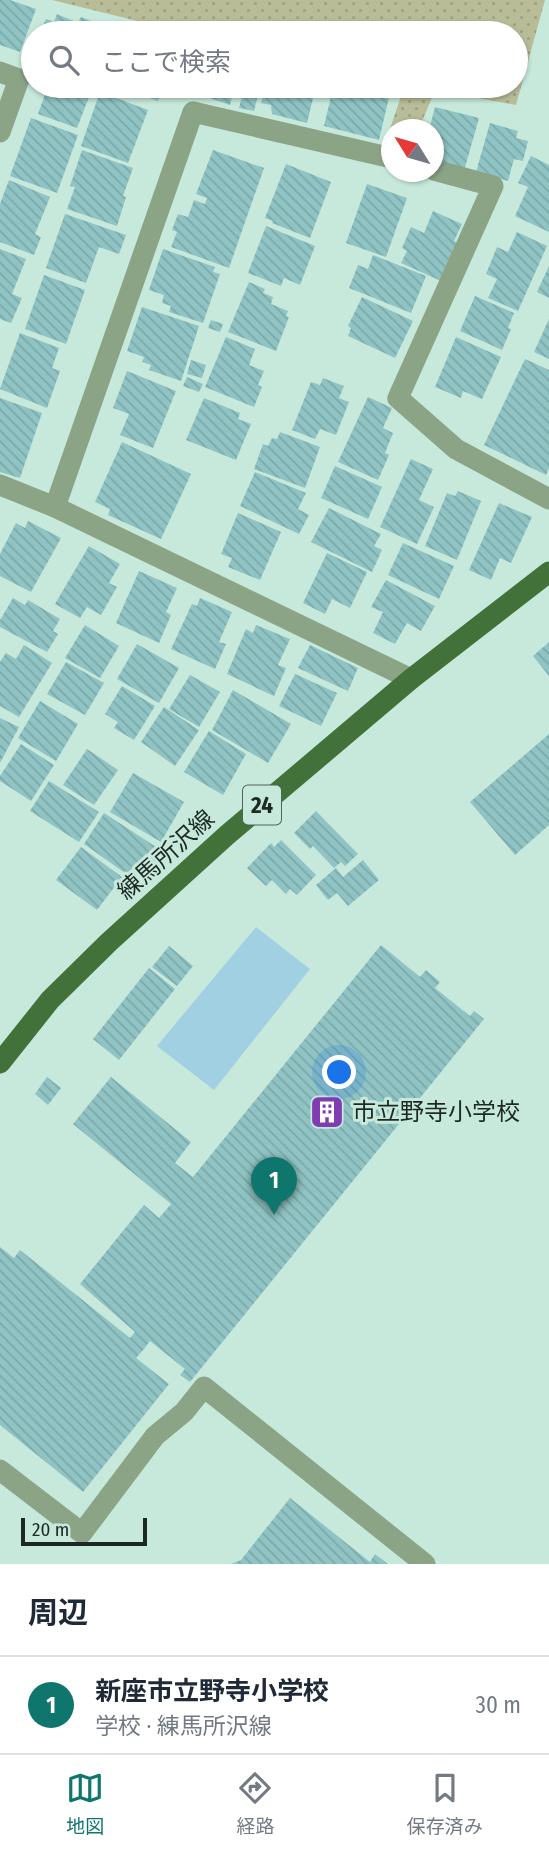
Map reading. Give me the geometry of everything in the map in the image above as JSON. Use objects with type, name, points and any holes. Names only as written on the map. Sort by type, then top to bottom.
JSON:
[{"type":"main road","name":"練馬所沢線","points":[[0,1063],[50,1000],[226,835],[411,679],[549,572]]},
{"type":"street","points":[[0,72],[19,79],[0,132]]},
{"type":"street","points":[[55,507],[193,112],[381,156]]},
{"type":"street","points":[[444,173],[493,186],[398,398],[456,449],[549,499]]},
{"type":"street","points":[[0,485],[55,507],[411,679]]},
{"type":"street","points":[[0,1470],[82,1533],[155,1436],[184,1412],[204,1387],[425,1564]]},
{"type":"green space","points":[[52,0],[545,0],[528,62],[528,21],[137,21]]},
{"type":"green space","points":[[400,98],[432,98],[423,119],[393,119]]},
{"type":"green space","points":[[478,98],[518,98],[516,105]]},
{"type":"water","points":[[256,927],[310,969],[214,1090],[157,1046]]},
{"type":"building","points":[[0,0],[10,0],[36,9],[32,21],[21,21],[20,52],[0,45]]},
{"type":"building","points":[[57,14],[73,21],[54,21]]},
{"type":"building","points":[[44,98],[89,98],[77,128],[38,114]]},
{"type":"building","points":[[98,98],[116,98],[148,110],[128,163],[81,146]]},
{"type":"building","points":[[210,98],[232,98],[230,105]]},
{"type":"building","points":[[242,98],[257,98],[254,111],[239,108]]},
{"type":"building","points":[[262,98],[313,98],[307,123],[272,114],[271,105],[261,103]]},
{"type":"building","points":[[331,98],[389,98],[384,119],[381,119],[379,140],[324,126]]},
{"type":"building","points":[[435,107],[479,118],[464,171],[444,165],[444,119],[432,119]]},
{"type":"building","points":[[31,118],[78,135],[57,193],[10,176]]},
{"type":"building","points":[[490,123],[518,131],[516,138],[528,141],[523,161],[514,159],[508,181],[476,172]]},
{"type":"building","points":[[82,150],[133,168],[123,196],[126,197],[117,226],[67,209],[75,187],[70,186]]},
{"type":"building","points":[[213,150],[264,168],[229,268],[171,247],[177,232],[172,230],[178,214],[188,217],[194,200],[205,204],[207,198],[196,194]]},
{"type":"building","points":[[531,156],[549,165],[549,232],[515,216],[528,187],[518,183]]},
{"type":"building","points":[[286,164],[331,182],[310,238],[265,218]]},
{"type":"building","points":[[9,180],[50,197],[35,234],[41,237],[34,255],[0,242],[0,204]]},
{"type":"building","points":[[367,184],[407,198],[386,257],[346,243]]},
{"type":"building","points":[[433,211],[462,224],[454,241],[458,243],[441,281],[401,263],[407,251],[402,248],[411,227],[424,233]]},
{"type":"building","points":[[65,214],[126,235],[119,254],[99,247],[86,283],[46,268]]},
{"type":"building","points":[[266,226],[315,246],[300,285],[284,278],[281,286],[248,273]]},
{"type":"building","points":[[517,232],[547,246],[518,311],[488,298],[497,279],[486,274],[497,247],[508,252]]},
{"type":"building","points":[[0,249],[26,259],[12,294],[22,298],[11,323],[0,319]]},
{"type":"building","points":[[163,249],[215,267],[213,272],[220,274],[203,323],[169,312],[171,306],[162,303],[164,295],[149,290]]},
{"type":"building","points":[[373,255],[426,276],[411,313],[349,288],[358,265],[368,269]]},
{"type":"building","points":[[549,266],[549,298],[537,292]]},
{"type":"building","points":[[44,275],[85,290],[66,344],[25,329]]},
{"type":"building","points":[[249,282],[265,289],[263,293],[273,297],[271,304],[288,311],[286,316],[289,317],[276,351],[228,332]]},
{"type":"building","points":[[475,296],[514,313],[502,350],[460,331]]},
{"type":"building","points":[[362,297],[413,321],[395,358],[348,336],[351,328],[348,326]]},
{"type":"building","points":[[142,307],[199,326],[181,381],[149,370],[151,365],[142,362],[144,357],[127,351]]},
{"type":"building","points":[[549,319],[549,359],[534,352]]},
{"type":"building","points":[[211,320],[223,324],[220,332],[208,328]]},
{"type":"building","points":[[20,333],[59,348],[52,368],[60,371],[47,408],[0,389]]},
{"type":"building","points":[[226,337],[255,349],[249,365],[264,371],[258,385],[262,387],[254,407],[205,387]]},
{"type":"building","points":[[456,337],[501,357],[482,399],[463,391],[461,398],[435,387]]},
{"type":"building","points":[[525,359],[549,370],[549,468],[546,475],[484,445]]},
{"type":"building","points":[[191,360],[206,365],[202,378],[187,374]]},
{"type":"building","points":[[127,371],[176,391],[153,448],[120,435],[129,414],[113,408]]},
{"type":"building","points":[[187,377],[203,384],[199,392],[183,386]]},
{"type":"building","points":[[323,378],[344,386],[339,398],[349,402],[336,435],[320,429],[315,439],[292,430],[311,382],[320,385]]},
{"type":"building","points":[[368,397],[392,408],[383,428],[393,433],[385,453],[389,455],[378,480],[338,462]]},
{"type":"building","points":[[0,398],[42,413],[20,478],[0,472]]},
{"type":"building","points":[[204,398],[240,413],[238,419],[251,424],[236,460],[186,440]]},
{"type":"building","points":[[280,432],[320,447],[305,488],[254,469],[263,444],[268,446],[272,438],[277,439]]},
{"type":"building","points":[[122,442],[191,474],[161,539],[108,515],[110,509],[95,502]]},
{"type":"building","points":[[411,459],[433,469],[419,500],[434,507],[417,544],[380,527]]},
{"type":"building","points":[[335,466],[382,487],[368,519],[321,498]]},
{"type":"building","points":[[255,472],[306,493],[298,509],[309,515],[299,534],[240,506]]},
{"type":"building","points":[[458,491],[481,501],[457,560],[425,546],[447,493],[455,496]]},
{"type":"building","points":[[499,503],[532,517],[511,563],[500,558],[491,580],[469,570]]},
{"type":"building","points":[[329,508],[381,534],[374,546],[382,550],[372,572],[311,542]]},
{"type":"building","points":[[238,513],[281,532],[260,580],[228,567],[232,558],[221,554]]},
{"type":"building","points":[[28,521],[61,538],[31,592],[0,576],[0,554],[16,523],[25,528]]},
{"type":"building","points":[[403,543],[454,566],[439,599],[388,575]]},
{"type":"building","points":[[89,546],[120,564],[109,583],[117,587],[101,615],[87,607],[80,618],[55,604]]},
{"type":"building","points":[[327,553],[367,572],[350,608],[332,599],[325,614],[303,603]]},
{"type":"building","points":[[139,571],[177,588],[166,612],[171,615],[159,643],[116,623]]},
{"type":"building","points":[[386,580],[435,606],[421,631],[407,623],[395,644],[373,633],[383,612],[371,607]]},
{"type":"building","points":[[13,598],[25,605],[28,600],[60,619],[53,631],[58,634],[47,652],[0,627],[0,620]]},
{"type":"building","points":[[200,598],[232,612],[219,642],[226,644],[215,669],[171,649],[192,604],[197,606]]},
{"type":"building","points":[[85,625],[119,646],[100,678],[65,658]]},
{"type":"building","points":[[256,625],[290,639],[278,665],[286,668],[274,696],[227,674],[246,629],[253,633]]},
{"type":"building","points":[[549,642],[549,676],[533,656]]},
{"type":"building","points":[[137,644],[179,668],[159,703],[117,679]]},
{"type":"building","points":[[24,645],[52,663],[19,717],[0,706],[0,662],[6,653],[16,659]]},
{"type":"building","points":[[310,645],[358,668],[348,691],[298,668]]},
{"type":"building","points":[[66,662],[104,683],[85,715],[47,694]]},
{"type":"building","points":[[295,674],[337,693],[321,726],[279,706]]},
{"type":"building","points":[[190,675],[220,692],[199,727],[169,709]]},
{"type":"building","points":[[122,686],[155,706],[134,740],[114,728],[118,722],[105,714]]},
{"type":"building","points":[[233,690],[291,724],[268,763],[212,730]]},
{"type":"building","points":[[40,701],[78,724],[56,761],[18,738]]},
{"type":"building","points":[[164,707],[199,730],[175,766],[141,742]]},
{"type":"building","points":[[0,718],[19,727],[0,763]]},
{"type":"building","points":[[209,731],[246,754],[223,795],[184,772]]},
{"type":"building","points":[[549,734],[549,825],[515,855],[470,802]]},
{"type":"building","points":[[21,744],[54,765],[31,801],[0,781],[0,776]]},
{"type":"building","points":[[87,749],[118,770],[94,805],[63,785]]},
{"type":"building","points":[[133,773],[184,802],[161,842],[110,812]]},
{"type":"building","points":[[49,781],[99,812],[79,842],[30,811]]},
{"type":"building","points":[[316,811],[358,854],[345,866],[341,862],[334,868],[313,846],[310,849],[294,833]]},
{"type":"building","points":[[104,813],[170,856],[139,888],[123,878],[125,873],[84,844]]},
{"type":"building","points":[[281,840],[316,875],[297,895],[290,889],[286,894],[272,880],[266,886],[247,868],[271,843],[274,847]]},
{"type":"building","points":[[81,847],[122,877],[97,910],[56,880]]},
{"type":"building","points":[[363,860],[379,880],[348,906],[337,893],[328,900],[316,885],[336,868],[343,877]]},
{"type":"building","name":"市立野寺小学校","points":[[381,945],[420,977],[426,970],[440,982],[435,988],[470,1016],[474,1011],[484,1019],[190,1382],[180,1375],[185,1369],[150,1341],[136,1358],[169,1384],[83,1492],[0,1425],[0,1247],[14,1258],[20,1250],[130,1338],[135,1332],[80,1284],[144,1205],[159,1218],[171,1204],[73,1124],[111,1077],[191,1142],[175,1163],[193,1177]]},
{"type":"building","points":[[169,946],[193,966],[177,986],[152,967]]},
{"type":"building","points":[[149,968],[175,989],[119,1060],[93,1039]]},
{"type":"building","points":[[47,1077],[61,1088],[48,1105],[35,1094]]},
{"type":"building","points":[[290,1498],[370,1562],[375,1554],[388,1564],[231,1564],[241,1560]]},
{"type":"place","name":"市立野寺小学校","points":[[327,1112]]},
{"type":"place","name":"新座市立野寺小学校","points":[[274,1215]]}]
